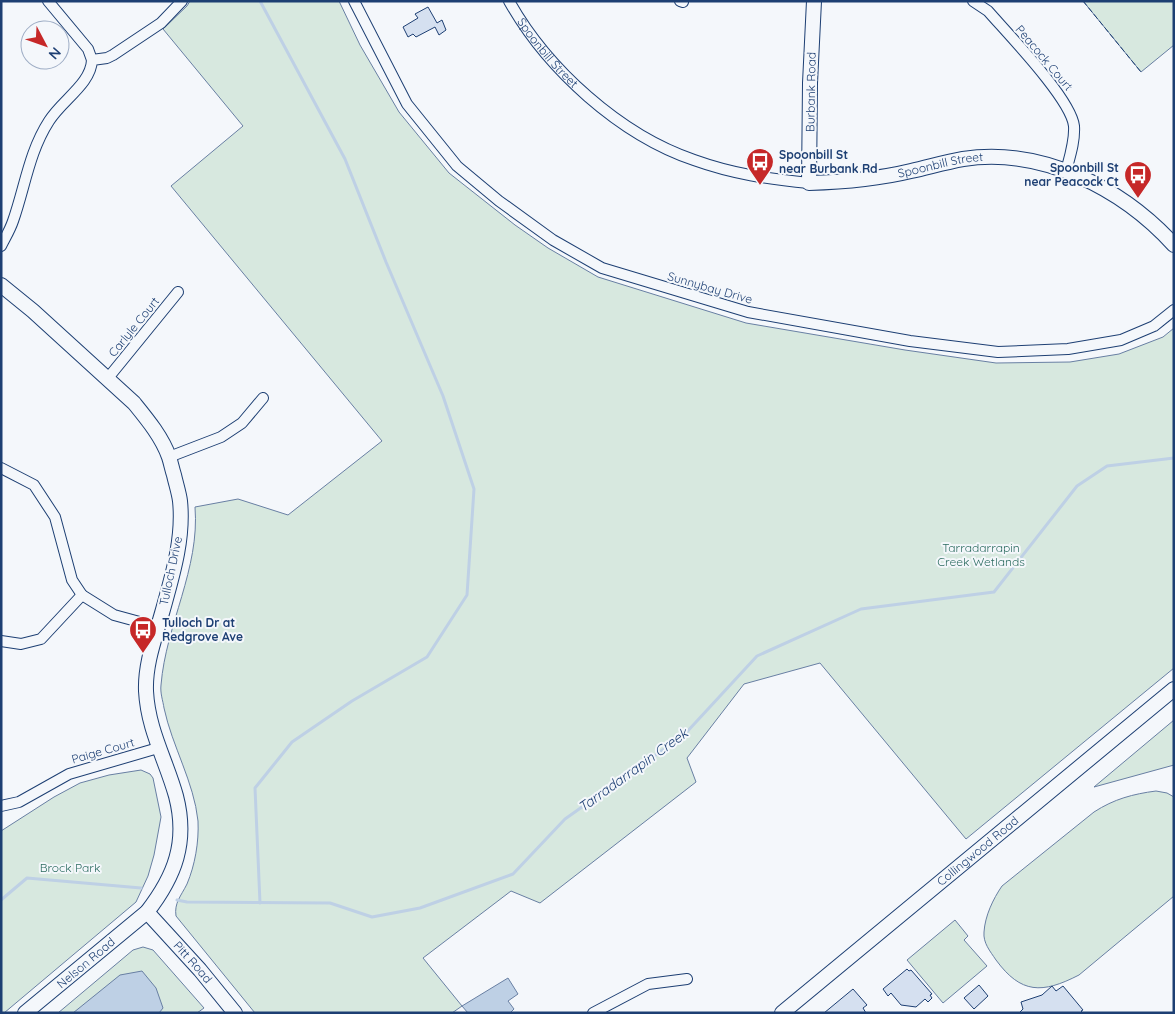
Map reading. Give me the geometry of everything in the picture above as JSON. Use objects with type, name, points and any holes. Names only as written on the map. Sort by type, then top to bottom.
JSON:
[{"type":"street","points":[[1,246],[13,222],[37,142],[50,120],[68,97],[87,78],[92,69],[92,60],[88,50],[48,1]]},
{"type":"street","points":[[92,60],[107,58],[113,55],[161,23],[182,1]]},
{"type":"street","name":"Sunnybay Drive","points":[[354,1],[407,104],[457,166],[499,201],[553,240],[602,268],[748,312],[910,342],[998,352],[1068,349],[1121,340],[1154,326],[1174,310]]},
{"type":"street","name":"Spoonbill Street","points":[[509,1],[531,34],[566,76],[600,107],[636,131],[692,160],[765,179],[809,183],[886,176],[964,159],[984,158],[1026,161],[1066,171],[1115,194],[1154,224],[1174,245]]},
{"type":"street","name":"Burbank Road","points":[[809,183],[810,83],[814,1]]},
{"type":"street","name":"Peacock Court","points":[[973,1],[988,11],[1066,104],[1074,124],[1073,141],[1066,171]]},
{"type":"street","name":"Tulloch Drive","points":[[1,285],[108,378],[147,418],[169,457],[180,501],[179,544],[146,671],[146,692],[158,748],[176,796],[181,823],[178,852],[172,876],[160,896],[147,912]]},
{"type":"street","name":"Carlyle Court","points":[[108,378],[178,292]]},
{"type":"street","points":[[169,457],[221,437],[242,422],[263,398]]},
{"type":"street","points":[[1,468],[34,484],[55,517],[72,580],[82,594],[114,615],[158,627]]},
{"type":"street","points":[[1,641],[21,644],[40,639],[82,594]]},
{"type":"street","name":"Collingwood Road","points":[[782,1013],[1174,689]]},
{"type":"street","name":"Paige Court","points":[[1,806],[19,802],[69,774],[158,748]]},
{"type":"street","name":"Nelson Road","points":[[25,1013],[147,912]]},
{"type":"street","name":"Pitt Road","points":[[147,912],[200,970],[235,1013]]},
{"type":"street","points":[[594,1013],[648,984],[687,979]]},
{"type":"green space","name":"Tarradarrapin Creek Wetlands","points":[[190,1],[339,1],[360,45],[399,112],[449,173],[515,225],[548,248],[598,277],[746,323],[905,350],[996,363],[1070,362],[1119,354],[1163,337],[1174,328],[1174,668],[966,839],[820,663],[744,684],[687,758],[696,782],[540,903],[511,891],[423,958],[462,1006],[452,1013],[255,1013],[176,916],[177,903],[190,877],[194,861],[198,837],[198,821],[188,778],[168,722],[161,688],[169,640],[188,574],[195,530],[195,507],[238,499],[288,515],[382,441],[171,186],[243,126],[163,29]]},
{"type":"green space","points":[[1083,1],[1174,1],[1174,45],[1141,72]]},
{"type":"green space","points":[[1174,720],[1174,765],[1094,787]]},
{"type":"green space","name":"Brock Park","points":[[141,770],[150,774],[153,778],[161,817],[148,876],[136,902],[4,1013],[1,1013],[1,831],[54,797],[80,783],[109,775]]},
{"type":"green space","points":[[1156,791],[1167,793],[1174,797],[1174,896],[1079,975],[1043,988],[1023,985],[1014,979],[996,960],[987,947],[984,936],[988,914],[1002,886],[1094,812],[1124,798]]},
{"type":"green space","points":[[955,920],[968,936],[964,940],[987,966],[943,1003],[907,960]]},
{"type":"green space","points":[[143,947],[153,950],[204,1008],[197,1013],[58,1013],[133,950]]},
{"type":"water","points":[[142,971],[156,988],[163,1008],[159,1013],[73,1013],[120,975]]},
{"type":"water","points":[[508,978],[518,994],[508,1001],[514,1009],[510,1013],[468,1013],[462,1006]]},
{"type":"building","points":[[428,7],[437,23],[442,20],[446,30],[439,35],[435,27],[416,37],[413,34],[408,37],[403,27],[418,18],[415,14]]},
{"type":"building","points":[[907,969],[911,970],[932,994],[930,995],[932,998],[928,1002],[925,999],[916,1007],[901,1005],[891,993],[888,996],[883,989]]},
{"type":"building","points":[[979,985],[988,996],[974,1009],[964,998]]},
{"type":"building","points":[[1052,986],[1056,991],[1063,986],[1083,1010],[1081,1011],[1083,1013],[1019,1013],[1023,1009],[1021,1002],[1042,995]]},
{"type":"building","points":[[853,989],[867,1005],[863,1008],[866,1013],[824,1013]]},
{"type":"waterway","points":[[260,1],[345,159],[443,396],[474,489],[467,595],[427,657],[352,701],[292,742],[255,788],[260,903]]},
{"type":"waterway","name":"Tarradarrapin Creek","points":[[177,900],[187,902],[330,903],[372,917],[420,908],[513,874],[565,819],[684,735],[757,656],[861,609],[994,592],[1077,486],[1107,466],[1174,458]]},
{"type":"waterway","name":"Tarradarrapin Creek","points":[[1,900],[27,878],[141,888]]},
{"type":"fence","points":[[1083,1],[1141,72]]},
{"type":"place","name":"Spoonbill St near Burbank Rd","points":[[760,186]]},
{"type":"place","name":"Spoonbill St near Peacock Ct","points":[[1138,199]]},
{"type":"place","name":"Tulloch Dr at Redgrove Ave","points":[[143,654]]}]
